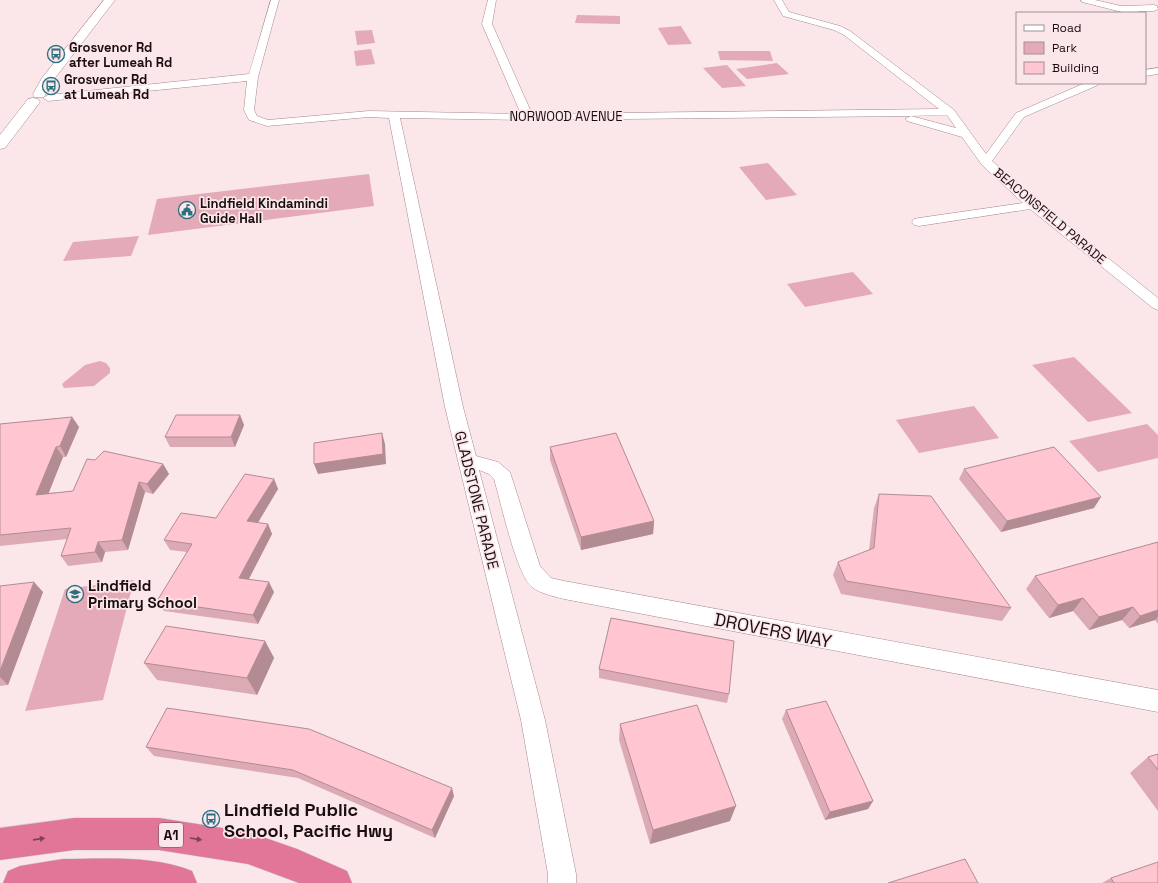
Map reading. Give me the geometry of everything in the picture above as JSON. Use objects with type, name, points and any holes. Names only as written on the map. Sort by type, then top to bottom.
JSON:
[{"type":"highway","name":"A1","points":[[0,844],[74,834],[158,834],[248,848],[297,865],[335,883]]},
{"type":"highway","points":[[20,883],[63,876],[140,876],[180,883]]},
{"type":"street","points":[[0,145],[40,98],[46,81],[110,0]]},
{"type":"street","points":[[40,98],[253,77],[275,0]]},
{"type":"street","points":[[492,0],[487,24],[528,117]]},
{"type":"street","name":"BEACONSFIELD PARADE","points":[[778,0],[786,14],[837,28],[847,33],[950,112],[986,162],[1033,205],[1158,306]]},
{"type":"street","points":[[1085,0],[1133,12]]},
{"type":"street","points":[[1135,0],[1156,9]]},
{"type":"street","points":[[1110,6],[1132,9],[1156,9]]},
{"type":"street","points":[[1146,15],[1158,18]]},
{"type":"street","points":[[1146,73],[1158,71]]},
{"type":"street","name":"NORWOOD AVENUE","points":[[253,77],[249,110],[256,120],[267,123],[369,114],[394,116],[528,117],[950,112]]},
{"type":"street","points":[[986,162],[1020,115],[1092,84]]},
{"type":"street","name":"NORWOOD AVENUE","points":[[878,113],[916,120],[968,135]]},
{"type":"street","name":"GLADSTONE PARADE","points":[[394,116],[454,407],[532,720],[562,874],[562,883]]},
{"type":"street","points":[[919,222],[1033,205]]},
{"type":"street","name":"DROVERS WAY","points":[[467,462],[498,469],[503,477],[530,569],[535,578],[543,584],[564,590],[909,656],[1158,701]]},
{"type":"green space","points":[[577,15],[620,16],[620,24],[575,23]]},
{"type":"green space","points":[[681,26],[692,44],[668,45],[658,28]]},
{"type":"green space","points":[[372,30],[375,43],[357,45],[355,31]]},
{"type":"green space","points":[[371,49],[375,64],[356,66],[354,51]]},
{"type":"green space","points":[[718,51],[770,51],[773,61],[720,60]]},
{"type":"green space","points":[[777,63],[789,74],[747,79],[736,69]]},
{"type":"green space","points":[[727,65],[746,86],[722,88],[703,68]]},
{"type":"green space","points":[[768,163],[797,195],[766,200],[739,167]]},
{"type":"green space","points":[[369,174],[374,206],[148,235],[157,199]]},
{"type":"green space","points":[[139,236],[131,256],[63,261],[73,242]]},
{"type":"green space","points":[[853,272],[873,294],[805,307],[787,284]]},
{"type":"green space","points":[[1074,357],[1132,413],[1088,422],[1032,365]]},
{"type":"green space","points":[[100,361],[106,363],[110,368],[110,373],[94,386],[64,388],[62,384],[85,365]]},
{"type":"green space","points":[[974,406],[999,438],[919,453],[896,420]]},
{"type":"green space","points":[[1147,424],[1158,435],[1158,458],[1098,472],[1069,441]]},
{"type":"green space","points":[[134,580],[103,700],[25,711],[65,589]]},
{"type":"building","points":[[176,415],[240,415],[231,437],[165,437]]},
{"type":"building","points":[[72,417],[60,446],[56,447],[36,495],[73,491],[87,459],[95,460],[104,451],[163,464],[147,484],[139,482],[122,540],[98,542],[95,552],[61,556],[71,528],[0,535],[0,424]]},
{"type":"building","points":[[382,433],[383,454],[314,464],[314,443]]},
{"type":"building","points":[[616,433],[654,521],[581,537],[550,447]]},
{"type":"building","points":[[1054,447],[1101,497],[1007,521],[964,469]]},
{"type":"building","points":[[245,474],[274,479],[247,521],[268,524],[239,578],[269,582],[253,615],[157,601],[192,544],[164,540],[181,513],[216,518]]},
{"type":"building","points":[[879,494],[931,496],[1011,608],[846,581],[838,562],[874,548]]},
{"type":"building","points":[[1158,542],[1158,610],[1140,616],[1133,607],[1099,617],[1083,598],[1058,605],[1035,576]]},
{"type":"building","points":[[34,582],[0,671],[0,586]]},
{"type":"building","points":[[611,618],[734,641],[729,694],[599,669]]},
{"type":"building","points":[[166,626],[265,641],[247,678],[144,663]]},
{"type":"building","points":[[826,701],[873,801],[830,812],[786,710]]},
{"type":"building","points":[[697,705],[736,806],[653,830],[620,724]]},
{"type":"building","points":[[167,708],[309,729],[452,788],[432,830],[293,770],[146,747]]},
{"type":"building","points":[[1158,754],[1158,770],[1148,757]]},
{"type":"building","points":[[965,859],[978,883],[888,883]]},
{"type":"building","points":[[1158,862],[1158,883],[1114,883],[1111,878]]},
{"type":"place","name":"Grosvenor Rd after Lumeah Rd","points":[[56,54]]},
{"type":"place","name":"Grosvenor Rd at Lumeah Rd","points":[[51,86]]},
{"type":"place","name":"Lindfield Kindamindi Guide Hall","points":[[187,210]]},
{"type":"place","name":"Lindfield Primary School","points":[[75,594]]},
{"type":"place","name":"Lindfield Public School, Pacific Hwy","points":[[211,819]]}]
